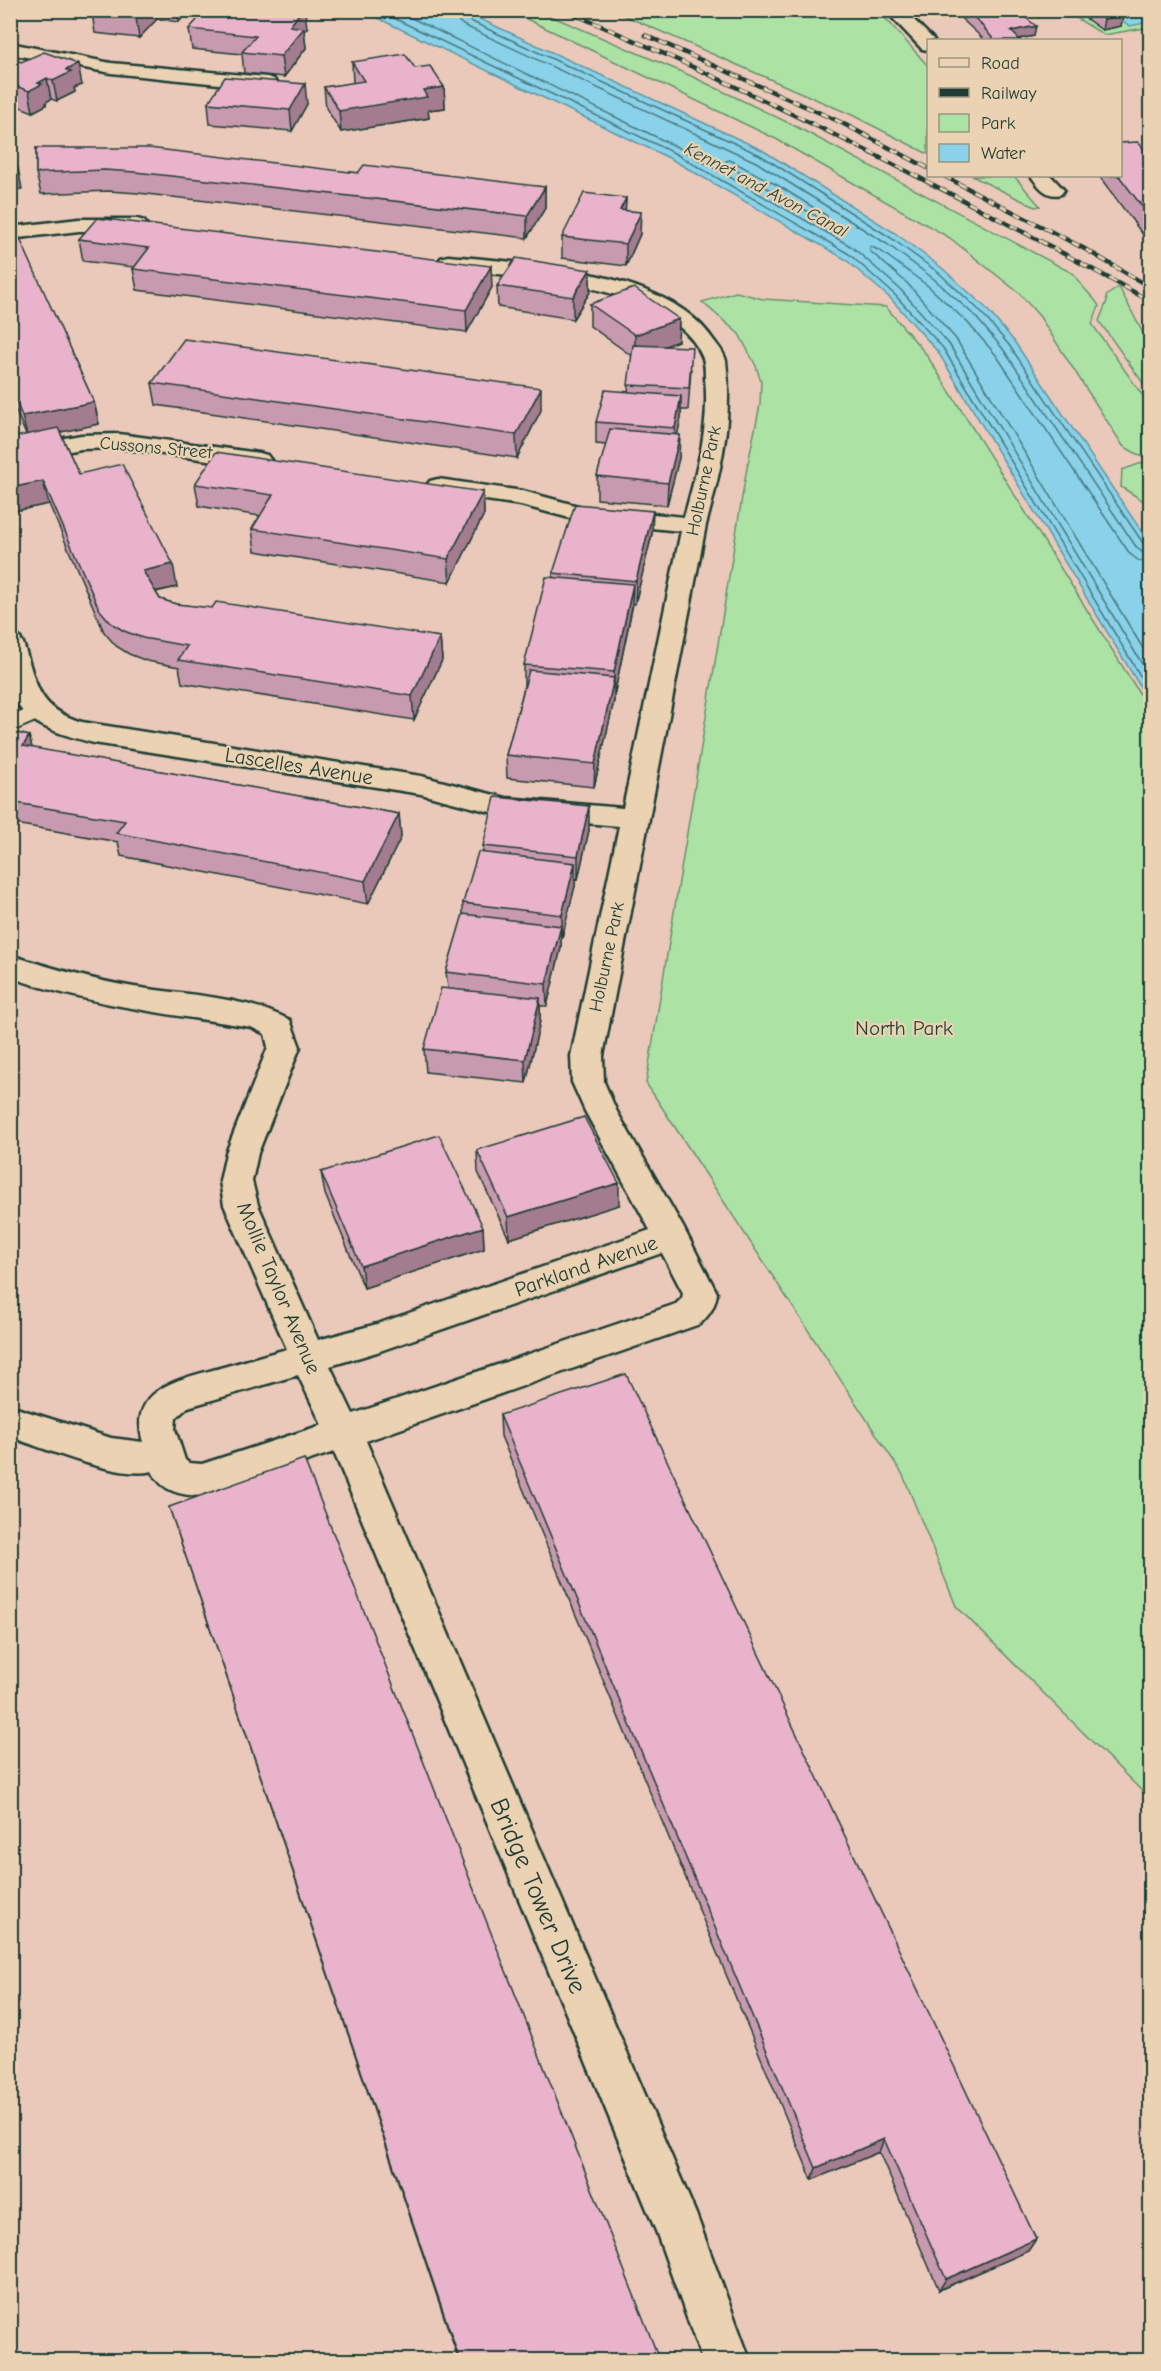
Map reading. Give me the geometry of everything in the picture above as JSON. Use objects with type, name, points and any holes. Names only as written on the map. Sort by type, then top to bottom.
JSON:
[{"type":"street","points":[[893,10],[908,22],[927,44]]},
{"type":"street","points":[[10,48],[111,68],[287,85]]},
{"type":"street","points":[[10,233],[110,224],[156,226]]},
{"type":"street","name":"Holburne Park","points":[[423,259],[577,278],[634,294],[673,310],[696,329],[713,356],[719,411],[710,462],[694,525],[587,1056],[588,1082],[601,1112],[671,1236]]},
{"type":"street","name":"Cussons Street","points":[[10,455],[81,442],[119,441],[278,462]]},
{"type":"street","points":[[418,483],[523,498],[581,514],[694,525]]},
{"type":"street","points":[[10,644],[28,693],[38,712]]},
{"type":"street","name":"Lascelles Avenue","points":[[38,712],[66,727],[94,734],[421,785],[506,807],[636,818]]},
{"type":"street","name":"Mollie Taylor Avenue","points":[[10,966],[34,975],[95,989],[258,1017],[279,1028],[284,1047],[242,1153],[236,1181],[241,1204],[308,1358],[344,1433]]},
{"type":"street","name":"Parkland Avenue","points":[[671,1236],[700,1293],[698,1304],[688,1314],[344,1433],[202,1479],[182,1479],[169,1469],[157,1429],[159,1412],[177,1395],[308,1358],[377,1338],[671,1236]]},
{"type":"street","points":[[10,1421],[111,1454],[142,1458],[164,1452]]},
{"type":"street","name":"Bridge Tower Drive","points":[[344,1433],[674,2220],[726,2361]]},
{"type":"lane","points":[[10,726],[38,712]]},
{"type":"green space","points":[[510,11],[539,11],[689,75],[793,125],[1074,274],[1099,306],[1092,324],[1150,406],[1150,458],[1144,458],[1123,446],[1040,317],[1019,293],[950,238],[776,139]]},
{"type":"green space","points":[[614,11],[879,11],[927,65],[927,153],[852,115]]},
{"type":"green space","points":[[1065,11],[1150,11],[1150,27],[1104,35]]},
{"type":"green space","points":[[974,177],[1015,177],[1040,206],[1035,207]]},
{"type":"green space","points":[[1119,287],[1145,337],[1150,338],[1150,393],[1099,321],[1107,301],[1106,296]]},
{"type":"green space","name":"North Park","points":[[736,292],[763,299],[886,307],[926,354],[1150,710],[1150,1799],[956,1606],[903,1475],[646,1083],[746,473],[760,405],[761,382],[756,366],[739,334],[702,302]]},
{"type":"green space","points":[[1150,460],[1150,505],[1121,487],[1122,470]]},
{"type":"water","name":"Kennet and Avon Canal","points":[[363,11],[463,11],[762,150],[895,233],[942,268],[984,306],[1014,341],[1150,544],[1150,703],[938,352],[891,299],[845,259],[671,159]]},
{"type":"water","points":[[1108,11],[1150,11],[1150,22],[1130,26]]},
{"type":"building","points":[[95,10],[143,10],[136,18],[92,13]]},
{"type":"building","points":[[247,10],[302,10],[290,26],[304,28],[281,56],[242,52],[256,36],[189,29],[204,12],[243,15]]},
{"type":"building","points":[[966,10],[1016,10],[1036,26],[1011,31],[1019,39],[993,39]]},
{"type":"building","points":[[1091,10],[1116,10],[1123,15],[1104,19]]},
{"type":"building","points":[[44,52],[78,64],[66,70],[71,72],[53,81],[47,78],[38,83],[42,84],[29,91],[10,84],[10,58],[21,62]]},
{"type":"building","points":[[405,54],[415,68],[430,66],[444,87],[423,90],[427,97],[339,111],[324,87],[364,81],[352,62]]},
{"type":"building","points":[[225,77],[305,84],[290,110],[208,103]]},
{"type":"building","points":[[1138,142],[1150,157],[1150,217],[1120,177],[1122,177],[1122,143]]},
{"type":"building","points":[[36,148],[149,148],[358,173],[364,165],[545,187],[527,216],[135,172],[104,170],[36,173]]},
{"type":"building","points":[[10,152],[18,168],[10,169]]},
{"type":"building","points":[[584,193],[626,198],[620,210],[641,212],[626,244],[562,237]]},
{"type":"building","points":[[97,218],[491,266],[466,310],[133,269],[149,248],[79,239]]},
{"type":"building","points":[[10,219],[94,402],[22,416],[10,387]]},
{"type":"building","points":[[516,258],[590,270],[573,297],[497,286]]},
{"type":"building","points":[[634,288],[679,319],[635,335],[590,304]]},
{"type":"building","points":[[184,339],[541,388],[516,435],[152,383]]},
{"type":"building","points":[[633,345],[692,347],[689,388],[628,385]]},
{"type":"building","points":[[605,390],[681,396],[675,428],[596,422]]},
{"type":"building","points":[[58,428],[79,474],[122,464],[173,564],[143,571],[160,599],[176,604],[212,608],[216,602],[440,637],[412,696],[178,660],[187,646],[143,638],[111,623],[99,609],[43,481],[10,488],[10,438]]},
{"type":"building","points":[[610,429],[680,435],[668,483],[597,476]]},
{"type":"building","points":[[216,452],[483,492],[448,559],[252,529],[273,495],[195,484]]},
{"type":"building","points":[[575,504],[653,511],[636,581],[553,573]]},
{"type":"building","points":[[546,577],[633,584],[614,672],[524,665]]},
{"type":"building","points":[[529,670],[614,678],[595,764],[506,755]]},
{"type":"building","points":[[10,731],[29,736],[23,746],[399,814],[365,881],[116,833],[125,821],[10,802]]},
{"type":"building","points":[[495,797],[589,806],[578,856],[483,846]]},
{"type":"building","points":[[478,852],[575,863],[562,915],[463,903]]},
{"type":"building","points":[[463,914],[561,926],[546,984],[446,972]]},
{"type":"building","points":[[441,988],[540,998],[525,1060],[424,1049]]},
{"type":"building","points":[[584,1117],[619,1183],[508,1217],[477,1150]]},
{"type":"building","points":[[439,1135],[483,1227],[361,1266],[321,1172]]},
{"type":"building","points":[[626,1374],[1036,2239],[946,2279],[884,2139],[816,2168],[500,1415]]},
{"type":"building","points":[[304,1459],[660,2361],[460,2361],[169,1507]]},
{"type":"railway","points":[[564,10],[787,111],[934,185],[1150,301]]},
{"type":"railway","points":[[645,35],[838,121],[927,167]]},
{"type":"railway","points":[[946,177],[1083,248],[1150,287]]}]
